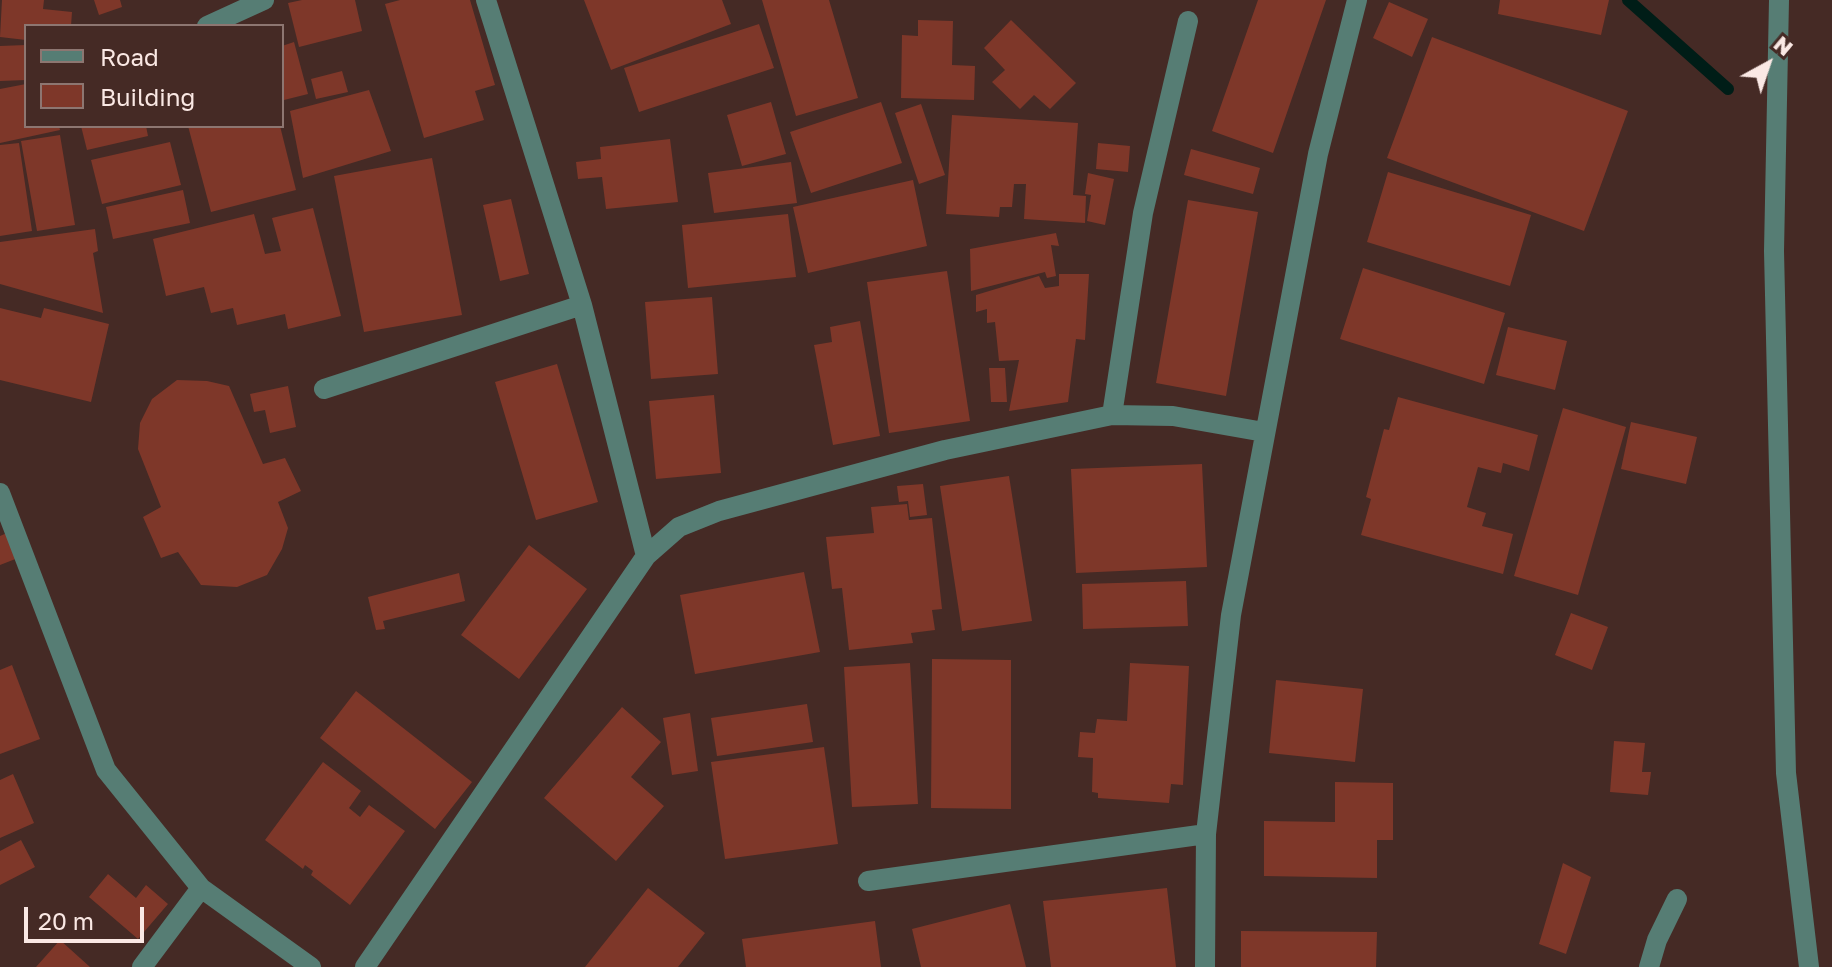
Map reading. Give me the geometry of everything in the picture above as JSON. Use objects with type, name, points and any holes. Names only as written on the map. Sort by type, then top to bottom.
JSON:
[{"type":"street","points":[[211,24],[264,0]]},
{"type":"street","points":[[488,0],[582,305],[646,556]]},
{"type":"street","points":[[1205,967],[1206,834],[1231,615],[1318,154],[1357,0]]},
{"type":"street","points":[[1779,0],[1774,251],[1786,773],[1809,967]]},
{"type":"street","points":[[1112,415],[1143,213],[1188,21]]},
{"type":"street","points":[[324,389],[582,305]]},
{"type":"street","points":[[365,967],[646,556],[679,527],[719,511],[945,450],[1112,415],[1173,416],[1264,432]]},
{"type":"street","points":[[0,493],[106,770],[201,888],[311,967]]},
{"type":"street","points":[[868,881],[1206,834]]},
{"type":"street","points":[[142,967],[201,888]]},
{"type":"street","points":[[1649,967],[1657,940],[1677,899]]},
{"type":"building","points":[[2,0],[44,0],[43,9],[72,12],[71,24],[24,24],[24,40],[0,37]]},
{"type":"building","points":[[94,0],[120,0],[122,7],[99,15]]},
{"type":"building","points":[[355,0],[362,31],[299,47],[288,3]]},
{"type":"building","points":[[400,0],[470,0],[495,85],[475,91],[484,120],[424,138],[385,4]]},
{"type":"building","points":[[584,0],[722,0],[731,24],[611,70]]},
{"type":"building","points":[[762,0],[829,0],[858,98],[796,116]]},
{"type":"building","points":[[1258,0],[1326,0],[1273,153],[1212,131]]},
{"type":"building","points":[[1500,0],[1609,0],[1601,35],[1498,14]]},
{"type":"building","points":[[1389,2],[1428,19],[1412,57],[1373,38]]},
{"type":"building","points":[[918,20],[953,21],[952,65],[975,66],[974,100],[901,98],[902,35],[918,36]]},
{"type":"building","points":[[1011,20],[1076,83],[1050,109],[1034,95],[1020,109],[992,82],[1005,70],[984,48]]},
{"type":"building","points":[[759,24],[774,68],[639,112],[624,68]]},
{"type":"building","points":[[1432,37],[1628,111],[1584,231],[1387,158]]},
{"type":"building","points":[[294,42],[308,94],[284,100],[284,45]]},
{"type":"building","points":[[24,45],[24,80],[0,81],[0,46]]},
{"type":"building","points":[[342,71],[348,92],[316,99],[311,79]]},
{"type":"building","points":[[24,84],[24,128],[60,130],[0,143],[0,89]]},
{"type":"building","points":[[369,90],[391,151],[303,178],[290,111]]},
{"type":"building","points":[[771,102],[786,154],[742,166],[727,115]]},
{"type":"building","points":[[881,102],[902,163],[811,193],[790,132]]},
{"type":"building","points":[[921,104],[945,175],[919,184],[895,113]]},
{"type":"building","points":[[952,115],[1078,123],[1073,195],[1086,196],[1085,223],[1024,219],[1026,184],[1014,184],[1012,207],[1000,207],[999,217],[946,214]]},
{"type":"building","points":[[82,128],[146,128],[148,136],[87,150]]},
{"type":"building","points":[[189,128],[280,128],[296,190],[211,212]]},
{"type":"building","points":[[60,135],[75,225],[37,231],[21,141]]},
{"type":"building","points":[[670,139],[678,202],[606,209],[602,177],[578,179],[576,162],[601,159],[600,147]]},
{"type":"building","points":[[170,142],[181,185],[102,204],[91,160]]},
{"type":"building","points":[[19,143],[32,231],[0,236],[0,145]]},
{"type":"building","points":[[1098,143],[1130,146],[1128,172],[1096,169]]},
{"type":"building","points":[[1191,149],[1260,168],[1253,194],[1184,175]]},
{"type":"building","points":[[432,158],[462,315],[364,332],[334,176]]},
{"type":"building","points":[[791,162],[797,203],[714,213],[708,173]]},
{"type":"building","points":[[1388,172],[1531,215],[1510,286],[1367,242]]},
{"type":"building","points":[[1088,173],[1114,179],[1105,225],[1087,221],[1091,195],[1085,194]]},
{"type":"building","points":[[913,180],[927,246],[808,273],[793,207]]},
{"type":"building","points":[[183,190],[190,223],[113,239],[106,207]]},
{"type":"building","points":[[511,199],[529,274],[500,281],[483,205]]},
{"type":"building","points":[[1188,200],[1258,212],[1226,396],[1156,383]]},
{"type":"building","points":[[313,208],[341,316],[288,329],[285,314],[237,325],[233,308],[211,313],[204,287],[166,296],[153,239],[254,214],[265,254],[281,251],[272,218]]},
{"type":"building","points":[[788,214],[796,277],[688,288],[682,225]]},
{"type":"building","points":[[95,229],[98,251],[93,253],[103,313],[0,284],[0,242]]},
{"type":"building","points":[[1056,233],[1059,246],[1051,245],[1056,276],[1047,278],[1045,272],[971,291],[970,249]]},
{"type":"building","points":[[1363,268],[1505,313],[1484,384],[1340,339]]},
{"type":"building","points":[[947,271],[970,421],[889,433],[867,282]]},
{"type":"building","points":[[1059,274],[1089,274],[1085,340],[1076,339],[1068,402],[1009,411],[1019,360],[999,361],[995,322],[987,323],[987,309],[976,312],[976,295],[1039,276],[1045,288],[1059,286]]},
{"type":"building","points":[[712,297],[718,374],[651,379],[645,302]]},
{"type":"building","points":[[0,308],[41,318],[44,308],[109,324],[91,402],[0,380]]},
{"type":"building","points":[[860,321],[880,436],[833,445],[814,345],[832,342],[830,327]]},
{"type":"building","points":[[1508,327],[1567,341],[1555,390],[1496,375]]},
{"type":"building","points":[[557,364],[598,502],[536,520],[495,382]]},
{"type":"building","points":[[989,368],[1005,368],[1007,402],[991,402]]},
{"type":"building","points":[[177,380],[207,381],[229,386],[263,464],[285,458],[301,491],[278,502],[288,528],[282,549],[267,575],[237,587],[201,585],[178,552],[161,558],[143,517],[161,507],[138,449],[140,423],[152,399]]},
{"type":"building","points":[[288,386],[296,427],[270,433],[265,410],[254,412],[250,394]]},
{"type":"building","points":[[714,395],[721,473],[656,479],[649,401]]},
{"type":"building","points":[[1398,397],[1538,435],[1529,471],[1503,463],[1501,473],[1478,467],[1467,507],[1486,513],[1482,526],[1513,534],[1503,574],[1361,535],[1371,499],[1366,497],[1384,429],[1389,430]]},
{"type":"building","points":[[1563,408],[1626,427],[1578,595],[1514,576]]},
{"type":"building","points":[[1631,422],[1697,437],[1686,484],[1621,469]]},
{"type":"building","points":[[1202,464],[1207,567],[1076,573],[1071,469]]},
{"type":"building","points":[[1009,476],[1032,621],[962,631],[940,486]]},
{"type":"building","points":[[923,484],[927,515],[910,517],[908,501],[899,502],[897,486]]},
{"type":"building","points":[[907,504],[909,520],[932,518],[942,609],[932,610],[935,630],[911,633],[913,643],[849,650],[842,588],[832,589],[826,537],[874,533],[871,507]]},
{"type":"building","points":[[7,533],[18,558],[0,565],[0,536]]},
{"type":"building","points":[[529,545],[587,589],[519,679],[461,635]]},
{"type":"building","points":[[804,572],[820,652],[695,674],[680,595]]},
{"type":"building","points":[[459,573],[465,601],[383,621],[385,629],[376,630],[368,597]]},
{"type":"building","points":[[1186,581],[1188,626],[1083,629],[1082,584]]},
{"type":"building","points":[[1571,613],[1608,627],[1592,670],[1555,655]]},
{"type":"building","points":[[932,659],[1011,660],[1011,809],[931,808]]},
{"type":"building","points":[[910,663],[918,804],[852,807],[844,667]]},
{"type":"building","points":[[1130,663],[1189,666],[1183,785],[1171,784],[1169,803],[1098,798],[1098,793],[1092,792],[1093,758],[1078,757],[1080,732],[1095,733],[1097,719],[1127,721]]},
{"type":"building","points":[[12,665],[40,739],[0,754],[0,670]]},
{"type":"building","points":[[1276,680],[1363,689],[1355,762],[1269,753]]},
{"type":"building","points":[[356,691],[472,782],[435,829],[320,738]]},
{"type":"building","points":[[807,704],[813,742],[717,756],[711,718]]},
{"type":"building","points":[[622,707],[661,742],[631,777],[664,806],[616,861],[544,798]]},
{"type":"building","points":[[690,713],[698,771],[672,775],[663,718]]},
{"type":"building","points":[[1614,741],[1645,743],[1642,772],[1651,772],[1648,795],[1610,792]]},
{"type":"building","points":[[824,747],[838,844],[725,859],[711,762]]},
{"type":"building","points":[[323,762],[361,791],[349,808],[360,817],[369,805],[405,831],[350,905],[311,875],[313,871],[305,865],[303,869],[265,840]]},
{"type":"building","points":[[13,774],[34,823],[0,838],[0,780]]},
{"type":"building","points":[[1335,782],[1393,783],[1393,840],[1377,840],[1377,878],[1264,876],[1264,821],[1335,822]]},
{"type":"building","points":[[21,840],[35,867],[0,885],[0,851]]},
{"type":"building","points":[[1563,863],[1591,877],[1566,954],[1539,944]]},
{"type":"building","points":[[108,874],[136,898],[146,885],[168,904],[138,939],[89,897]]},
{"type":"building","points":[[648,888],[705,933],[678,967],[585,967]]},
{"type":"building","points":[[1167,888],[1176,967],[1051,967],[1043,901]]},
{"type":"building","points":[[1010,904],[1026,967],[921,967],[912,929]]},
{"type":"building","points":[[875,921],[881,967],[746,967],[742,939]]},
{"type":"building","points":[[1241,931],[1377,932],[1376,967],[1241,967]]},
{"type":"building","points":[[60,940],[90,967],[36,967]]},
{"type":"waterway","points":[[1628,0],[1728,89]]}]
